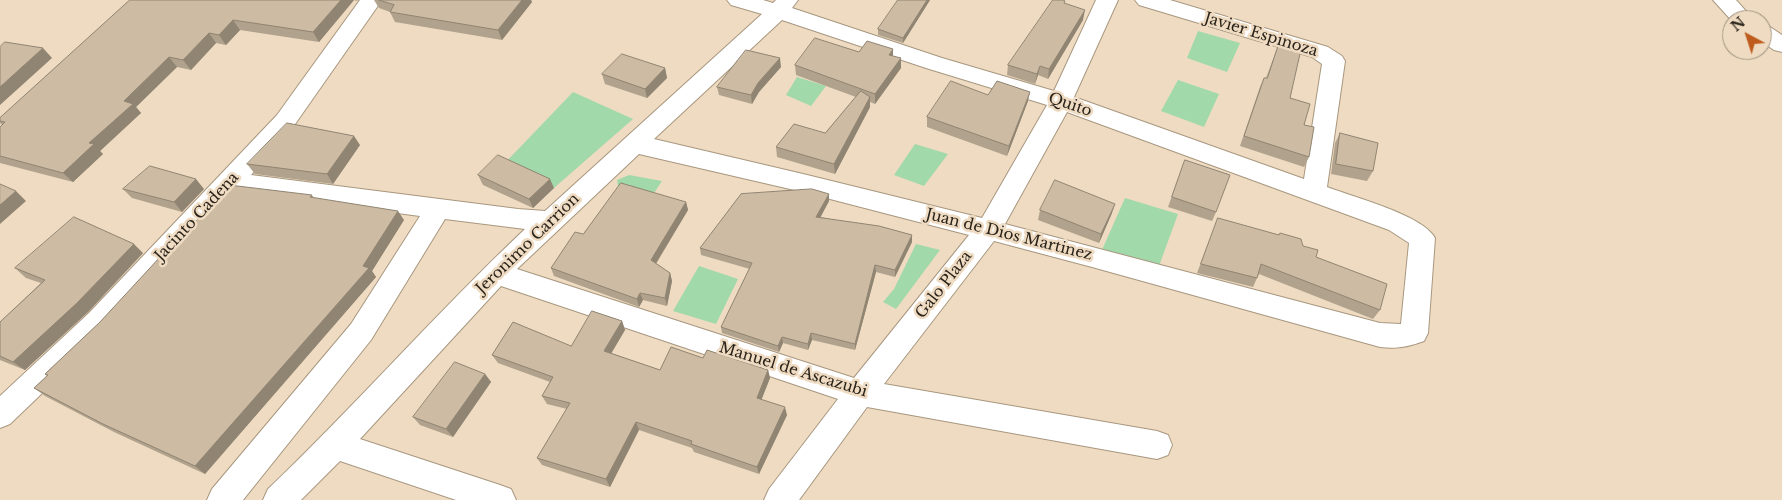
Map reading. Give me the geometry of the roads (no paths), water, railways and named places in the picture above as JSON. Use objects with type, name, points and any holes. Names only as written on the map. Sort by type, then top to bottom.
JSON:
[{"type":"street","name":"Jacinto Cadena","points":[[0,415],[99,321],[285,121],[371,0]]},
{"type":"street","name":"Quito","points":[[738,0],[783,5],[934,63],[1061,101],[1398,222]]},
{"type":"street","name":"Galo Plaza","points":[[780,500],[860,393],[988,230],[1061,101],[1107,0]]},
{"type":"street","name":"Javier Espinoza","points":[[1146,0],[1320,52],[1334,61],[1314,192]]},
{"type":"street","points":[[1724,0],[1734,10]]},
{"type":"street","name":"Jeronimo Carrion","points":[[279,500],[334,445],[496,273],[783,5]]},
{"type":"street","name":"Juan de Dios Martinez","points":[[635,144],[812,185],[1092,256],[1380,335],[1398,337],[1414,333],[1422,238],[1398,222]]},
{"type":"street","points":[[230,182],[550,221]]},
{"type":"street","points":[[223,500],[361,332],[439,208]]},
{"type":"street","name":"Manuel de Ascazubi","points":[[496,273],[860,393],[1157,445]]},
{"type":"street","points":[[334,445],[500,500]]}]
